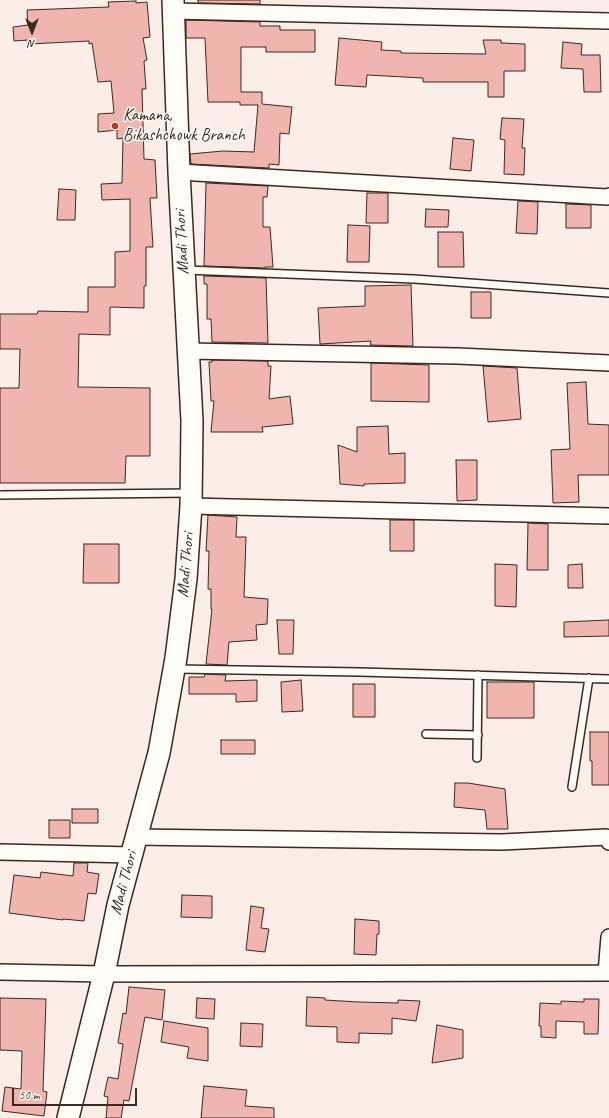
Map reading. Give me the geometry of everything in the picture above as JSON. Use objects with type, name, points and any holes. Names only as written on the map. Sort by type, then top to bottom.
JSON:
[{"type":"main road","name":"Madi Thori","points":[[68,1118],[104,974],[118,904],[159,753],[174,669],[186,579],[192,421],[179,172],[173,5]]},
{"type":"street","points":[[173,5],[609,21]]},
{"type":"street","points":[[179,172],[609,196]]},
{"type":"street","points":[[188,352],[458,356],[609,363]]},
{"type":"street","points":[[190,499],[609,516]]},
{"type":"street","points":[[0,852],[134,846],[502,842],[606,837],[609,842]]},
{"type":"street","points":[[0,972],[104,974],[607,973],[609,937]]},
{"type":"lane","points":[[184,270],[414,279],[609,293]]},
{"type":"lane","points":[[0,495],[190,499]]},
{"type":"lane","points":[[174,669],[360,672],[609,679]]},
{"type":"lane","points":[[477,758],[478,676]]},
{"type":"lane","points":[[572,787],[589,678]]},
{"type":"lane","points":[[426,734],[478,735]]},
{"type":"building","points":[[198,0],[260,0],[260,4],[198,3]]},
{"type":"building","points":[[136,1],[136,3],[147,2],[150,37],[143,38],[147,60],[144,61],[146,89],[142,89],[144,159],[155,160],[157,198],[150,198],[153,247],[146,247],[146,286],[144,286],[144,308],[110,307],[110,335],[79,334],[78,387],[150,388],[150,456],[126,456],[125,483],[0,483],[0,388],[19,388],[20,349],[0,349],[0,314],[37,314],[38,311],[88,312],[88,287],[115,287],[115,252],[130,251],[130,199],[102,200],[101,184],[122,183],[123,138],[117,139],[117,130],[98,132],[98,114],[114,113],[111,81],[98,82],[92,43],[89,44],[89,41],[29,44],[29,40],[14,41],[13,27],[28,25],[27,10],[109,7],[108,2]]},
{"type":"building","points":[[186,20],[260,22],[260,26],[280,26],[280,30],[315,30],[315,52],[266,52],[266,47],[241,47],[241,92],[262,92],[262,104],[292,107],[289,134],[280,133],[279,165],[269,164],[269,168],[191,164],[190,154],[223,151],[254,152],[258,105],[240,105],[240,102],[208,102],[205,38],[186,38]]},
{"type":"building","points":[[339,38],[382,42],[381,50],[401,51],[401,53],[486,54],[483,40],[501,40],[501,43],[525,44],[525,71],[504,71],[504,97],[488,97],[488,82],[423,82],[423,78],[367,75],[366,87],[335,85]]},
{"type":"building","points":[[563,42],[582,44],[581,55],[600,55],[601,92],[584,92],[583,69],[561,68]]},
{"type":"building","points":[[502,118],[524,119],[522,148],[525,148],[524,175],[504,174],[505,140],[500,139]]},
{"type":"building","points":[[453,138],[474,140],[471,171],[450,169]]},
{"type":"building","points":[[206,183],[268,186],[267,197],[263,197],[263,227],[270,227],[273,267],[204,266]]},
{"type":"building","points":[[59,189],[76,190],[75,220],[57,220]]},
{"type":"building","points":[[367,193],[388,193],[388,223],[366,223]]},
{"type":"building","points":[[518,201],[538,202],[537,234],[516,233]]},
{"type":"building","points":[[566,204],[591,205],[591,228],[566,228]]},
{"type":"building","points":[[426,209],[449,210],[448,227],[425,227]]},
{"type":"building","points":[[348,225],[370,226],[369,262],[347,262]]},
{"type":"building","points":[[438,232],[463,232],[464,267],[438,267]]},
{"type":"building","points":[[204,276],[266,278],[268,343],[212,342],[211,319],[207,319],[207,284],[204,284]]},
{"type":"building","points":[[411,285],[413,346],[370,345],[371,341],[320,344],[318,308],[365,306],[365,286]]},
{"type":"building","points":[[471,292],[491,292],[491,318],[471,318]]},
{"type":"building","points":[[212,360],[268,361],[268,366],[271,366],[269,399],[290,396],[293,424],[262,427],[263,432],[211,432],[214,401],[211,401],[209,362],[212,362]]},
{"type":"building","points":[[371,363],[429,365],[429,402],[371,401]]},
{"type":"building","points":[[483,366],[517,368],[521,419],[488,422]]},
{"type":"building","points":[[586,382],[588,424],[609,425],[609,475],[578,475],[579,502],[553,503],[551,450],[570,449],[567,383]]},
{"type":"building","points":[[388,426],[389,454],[405,453],[405,483],[364,484],[364,486],[340,484],[338,445],[357,452],[357,427]]},
{"type":"building","points":[[456,460],[477,460],[477,500],[457,501]]},
{"type":"building","points":[[208,515],[237,517],[236,537],[246,537],[244,597],[268,599],[267,624],[256,625],[257,640],[229,642],[227,665],[206,664],[212,609],[211,589],[208,589],[209,551],[206,551]]},
{"type":"building","points":[[390,520],[414,520],[414,551],[390,551]]},
{"type":"building","points":[[528,523],[548,524],[548,570],[527,570]]},
{"type":"building","points":[[84,544],[119,544],[119,583],[83,583]]},
{"type":"building","points":[[495,564],[517,565],[516,607],[495,606]]},
{"type":"building","points":[[582,564],[583,588],[568,588],[568,565]]},
{"type":"building","points":[[277,620],[294,620],[293,654],[279,654]]},
{"type":"building","points":[[609,620],[609,636],[564,637],[564,622]]},
{"type":"building","points":[[205,674],[226,675],[225,681],[257,680],[257,701],[236,702],[236,694],[189,694],[189,677],[204,677]]},
{"type":"building","points":[[301,680],[303,711],[282,712],[281,682]]},
{"type":"building","points":[[487,682],[534,682],[534,718],[487,718]]},
{"type":"building","points":[[353,684],[375,684],[375,717],[353,717]]},
{"type":"building","points":[[590,732],[609,732],[609,785],[592,785]]},
{"type":"building","points":[[221,740],[255,740],[255,754],[221,754]]},
{"type":"building","points":[[455,783],[468,783],[505,789],[508,829],[487,829],[485,810],[454,807]]},
{"type":"building","points":[[72,809],[98,809],[98,823],[72,823]]},
{"type":"building","points":[[49,820],[70,820],[70,838],[49,838]]},
{"type":"building","points":[[74,863],[88,863],[87,872],[99,874],[96,894],[88,893],[84,921],[63,920],[9,913],[14,875],[40,878],[41,872],[73,876]]},
{"type":"building","points":[[182,895],[212,896],[212,918],[181,917]]},
{"type":"building","points":[[251,906],[264,908],[261,928],[269,929],[265,952],[246,950]]},
{"type":"building","points":[[355,919],[379,921],[376,955],[354,954]]},
{"type":"building","points":[[129,987],[165,990],[162,1020],[145,1017],[129,1101],[124,1100],[121,1118],[106,1118],[108,1097],[104,1096],[108,1077],[118,1079],[123,1044],[118,1043],[123,1013],[126,1014]]},
{"type":"building","points":[[307,997],[325,998],[325,1000],[359,1002],[398,1003],[398,1000],[420,1001],[416,1021],[392,1018],[392,1034],[359,1033],[359,1043],[337,1042],[337,1027],[306,1026]]},
{"type":"building","points":[[0,998],[46,999],[43,1091],[47,1092],[44,1116],[2,1111],[5,1087],[21,1089],[22,1051],[0,1050]]},
{"type":"building","points":[[197,998],[215,999],[214,1019],[196,1018]]},
{"type":"building","points":[[584,999],[599,999],[598,1034],[584,1034],[584,1022],[556,1021],[556,1038],[541,1037],[541,1026],[539,1026],[540,1003],[561,1004],[561,1001],[584,1002]]},
{"type":"building","points":[[164,1021],[208,1028],[208,1061],[187,1058],[189,1047],[161,1042]]},
{"type":"building","points":[[241,1023],[263,1024],[262,1047],[240,1046]]},
{"type":"building","points":[[437,1025],[463,1030],[463,1058],[432,1063]]},
{"type":"building","points":[[204,1086],[247,1090],[245,1106],[274,1108],[274,1118],[201,1118]]},
{"type":"place","name":"Kamana, Bikashchowk Branch","points":[[115,126]]}]
